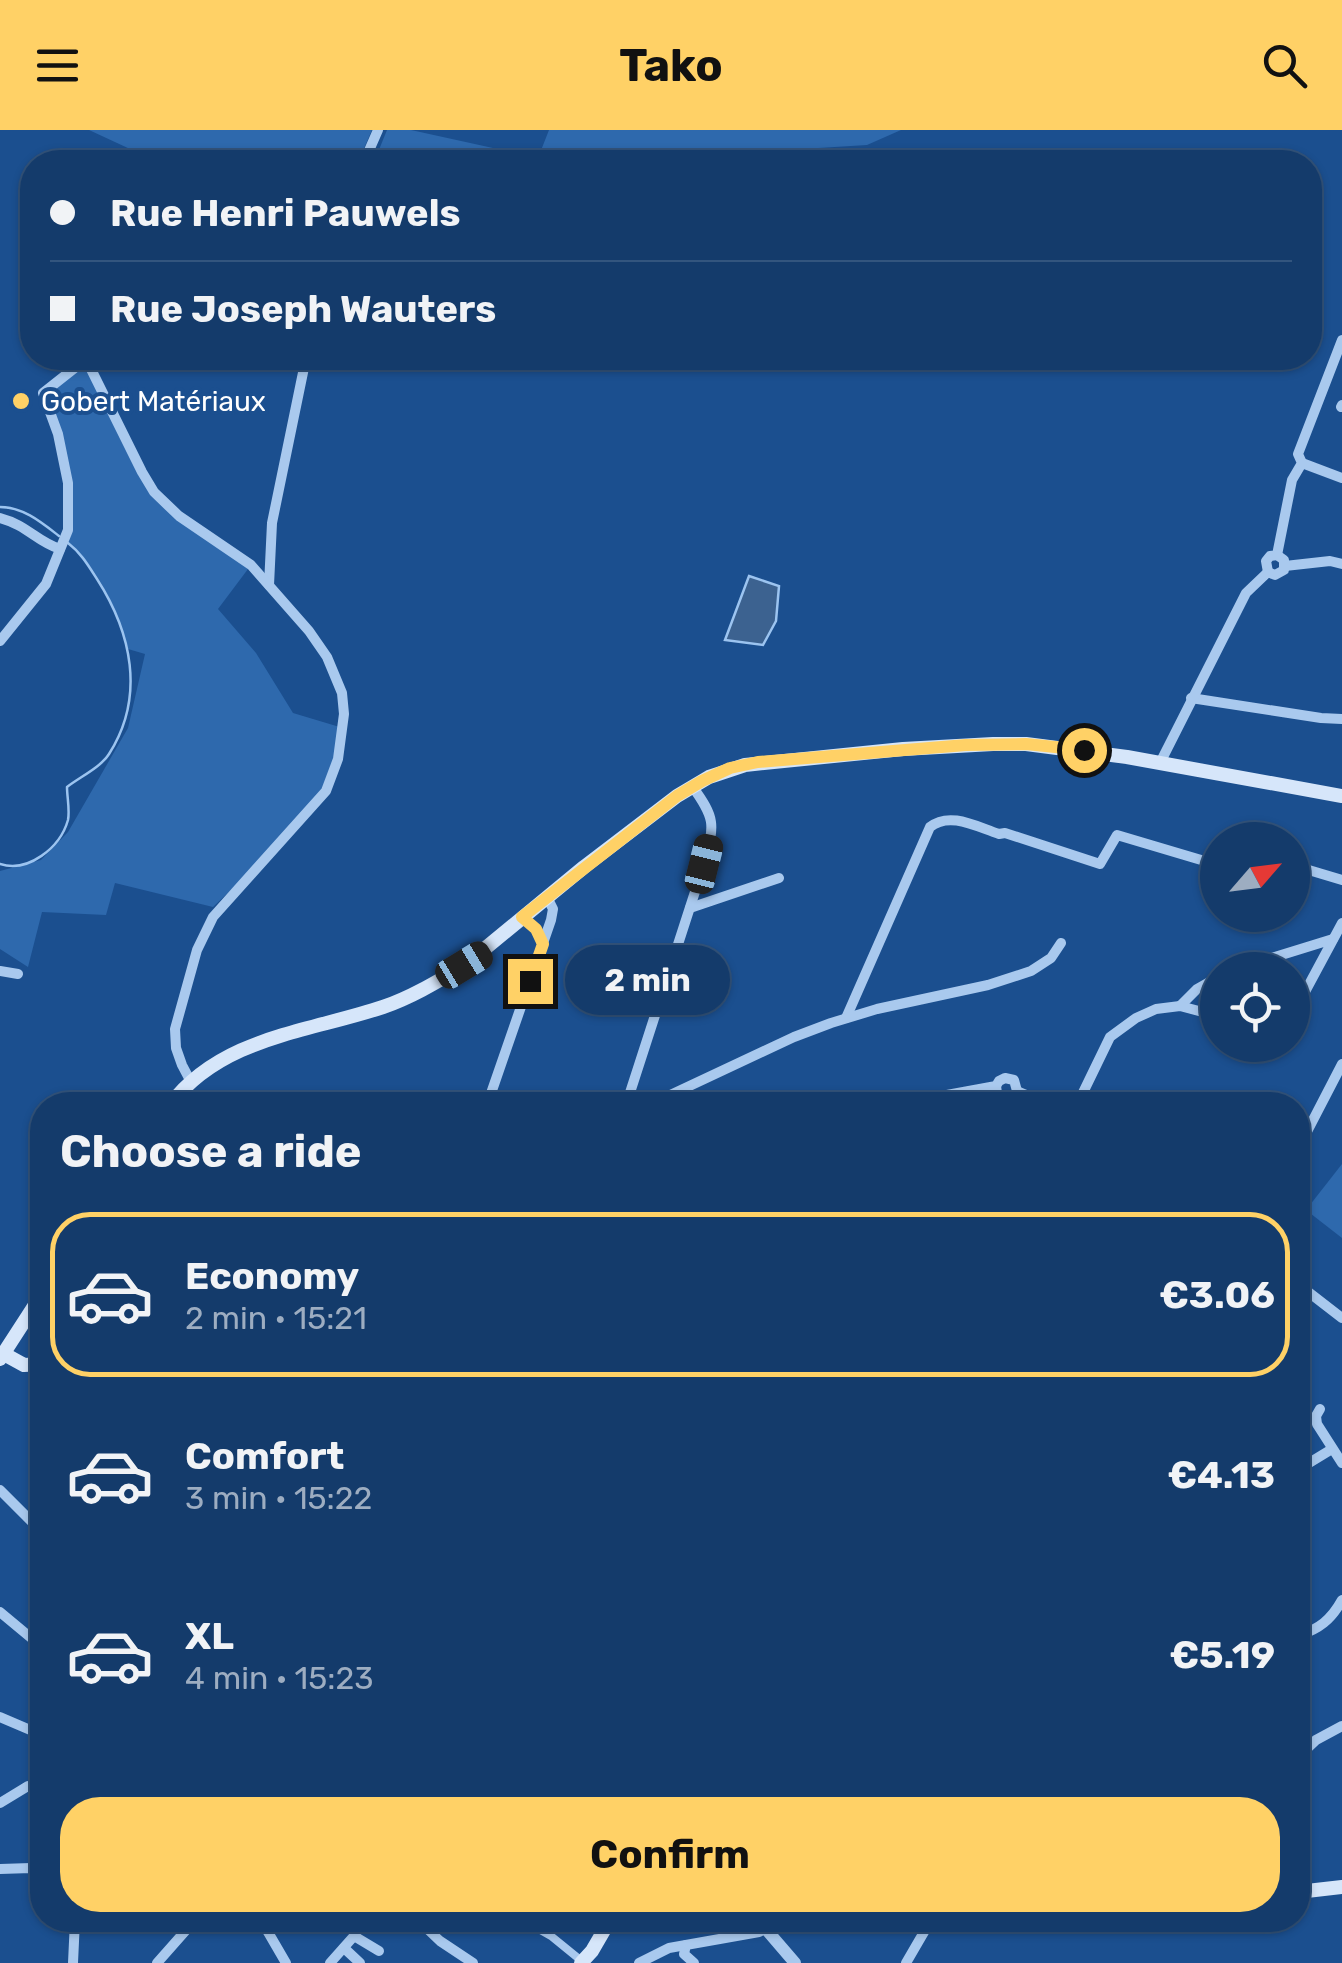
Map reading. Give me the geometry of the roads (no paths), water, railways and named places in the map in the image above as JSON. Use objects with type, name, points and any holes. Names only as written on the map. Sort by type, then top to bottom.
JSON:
[{"type":"main road","points":[[182,1092],[236,1053],[254,1045],[382,1007],[425,990],[464,965],[692,786],[730,768],[758,762],[966,745],[1044,746],[1342,796]]},
{"type":"main road","points":[[30,1313],[2,1356],[30,1365]]},
{"type":"main road","points":[[1310,1891],[1342,1888]]},
{"type":"main road","points":[[583,1963],[602,1932]]},
{"type":"street","points":[[1342,340],[1298,454],[1302,463],[1342,478]]},
{"type":"street","points":[[0,642],[46,584],[68,530],[68,482],[44,393],[72,370]]},
{"type":"street","points":[[92,370],[154,492],[179,516],[250,565],[269,585],[309,631],[342,692],[344,714],[338,760],[321,798],[213,916],[197,950],[175,1029],[176,1048],[188,1086]]},
{"type":"street","points":[[269,585],[272,523],[304,370]]},
{"type":"street","points":[[1276,555],[1292,480],[1302,463]]},
{"type":"street","points":[[0,518],[19,523],[60,549]]},
{"type":"street","points":[[1268,572],[1266,561],[1270,556],[1283,558],[1285,566]]},
{"type":"street","points":[[1268,572],[1278,574],[1285,566],[1330,561],[1342,564]]},
{"type":"street","points":[[1160,763],[1246,593],[1268,572]]},
{"type":"street","points":[[1191,698],[1342,719]]},
{"type":"street","points":[[630,1092],[704,864],[712,820],[692,786]]},
{"type":"street","points":[[846,1018],[928,832],[938,821],[950,818],[1100,864],[1117,835],[1200,860]]},
{"type":"street","points":[[1310,870],[1342,880]]},
{"type":"street","points":[[690,908],[779,878]]},
{"type":"street","points":[[491,1092],[543,944],[553,909],[548,899]]},
{"type":"street","points":[[523,919],[536,929],[543,944]]},
{"type":"street","points":[[1310,983],[1342,923]]},
{"type":"street","points":[[1292,952],[1334,939]]},
{"type":"street","points":[[677,1092],[794,1037],[846,1018],[1031,971],[1051,958],[1061,943]]},
{"type":"street","points":[[0,971],[18,974]]},
{"type":"street","points":[[1180,1006],[1200,987]]},
{"type":"street","points":[[1083,1092],[1110,1037],[1136,1018],[1156,1009],[1180,1006],[1200,1011]]},
{"type":"street","points":[[1310,1126],[1342,1064]]},
{"type":"street","points":[[963,1092],[996,1086],[997,1092]]},
{"type":"street","points":[[1310,1293],[1342,1318]]},
{"type":"street","points":[[1320,1409],[1317,1424],[1342,1464]]},
{"type":"street","points":[[1310,1462],[1332,1448]]},
{"type":"street","points":[[0,1490],[30,1520]]},
{"type":"street","points":[[1310,1631],[1321,1627],[1342,1600]]},
{"type":"street","points":[[0,1612],[30,1637]]},
{"type":"street","points":[[0,1717],[30,1730]]},
{"type":"street","points":[[1310,1744],[1342,1726]]},
{"type":"street","points":[[0,1803],[30,1786]]},
{"type":"street","points":[[0,1869],[30,1868]]},
{"type":"street","points":[[1310,1886],[1320,1890]]},
{"type":"street","points":[[75,1932],[75,1963]]},
{"type":"street","points":[[267,1932],[286,1963]]},
{"type":"street","points":[[330,1963],[356,1932]]},
{"type":"street","points":[[430,1932],[473,1963]]},
{"type":"street","points":[[544,1932],[583,1963]]},
{"type":"street","points":[[640,1963],[669,1948],[735,1932]]},
{"type":"street","points":[[768,1932],[795,1963]]},
{"type":"street","points":[[906,1963],[925,1932]]},
{"type":"street","points":[[157,1963],[183,1933]]},
{"type":"street","points":[[354,1936],[379,1952]]},
{"type":"street","points":[[686,1945],[684,1954],[694,1963]]},
{"type":"street","points":[[344,1948],[360,1963]]},
{"type":"waterway","points":[[0,507],[24,512],[59,536]]},
{"type":"waterway","points":[[0,864],[11,866],[32,861],[58,840],[68,820],[67,787],[109,754],[128,710],[130,665],[118,621],[90,569],[68,543]]},
{"type":"place","name":"Gobert Matériaux","points":[[21,401]]}]
